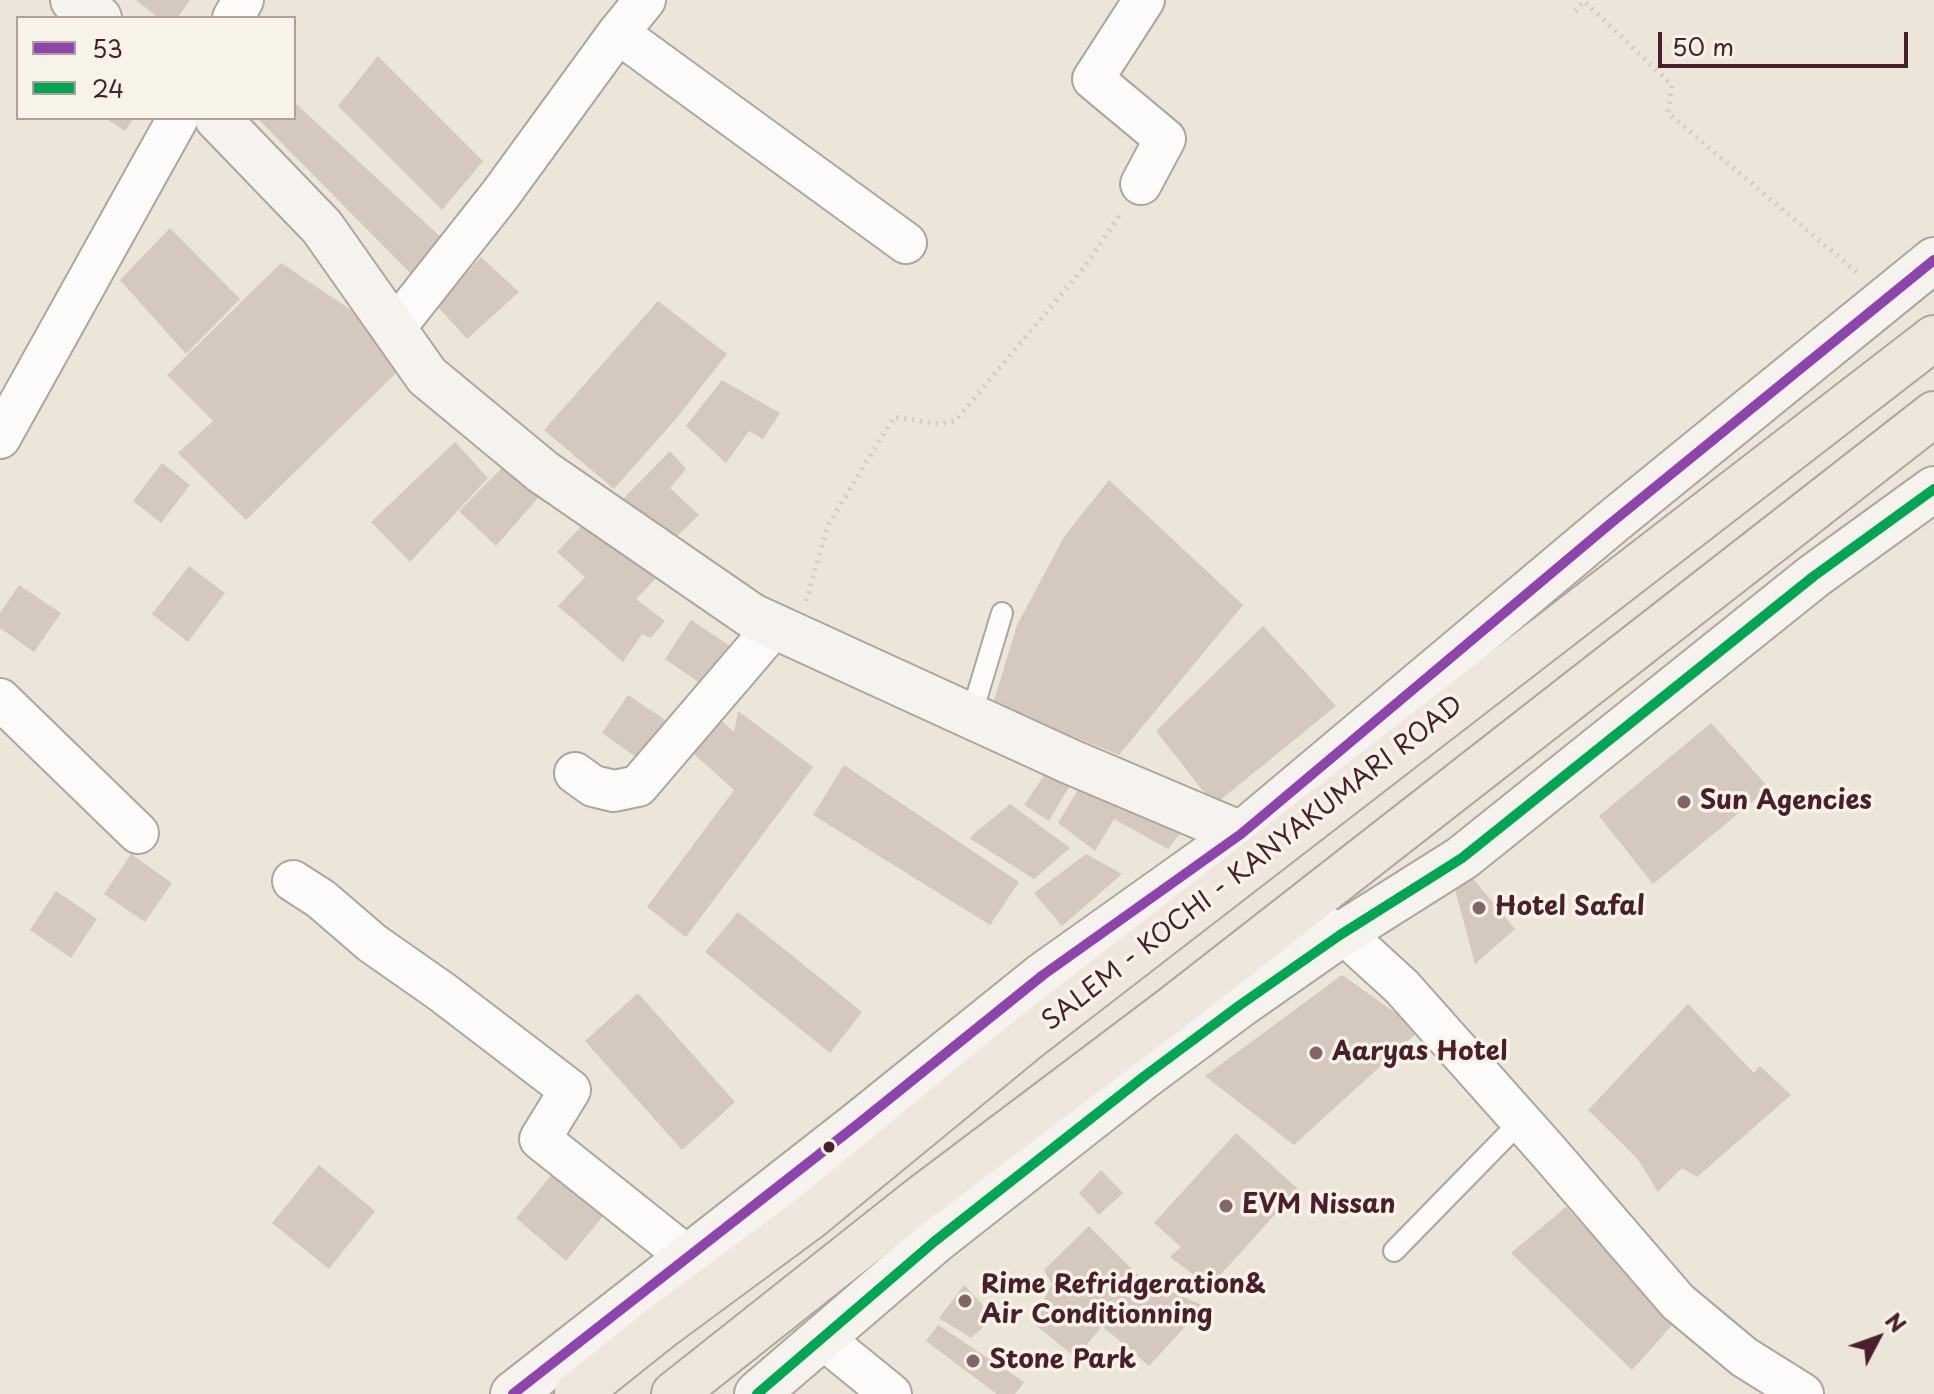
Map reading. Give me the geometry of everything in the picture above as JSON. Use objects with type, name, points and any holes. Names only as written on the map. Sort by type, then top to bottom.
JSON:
[{"type":"highway","name":"SALEM - KOCHI - KANYAKUMARI ROAD","points":[[577,1394],[648,1312],[810,1217],[1029,1037],[1934,338]]},
{"type":"highway","points":[[674,1394],[920,1199],[1299,911],[1934,414]]},
{"type":"street","points":[[73,0],[96,16]]},
{"type":"street","points":[[394,329],[500,195],[645,0]]},
{"type":"street","points":[[1141,184],[1165,139],[1093,79],[1144,0]]},
{"type":"street","points":[[618,33],[906,243]]},
{"type":"street","points":[[0,438],[177,120]]},
{"type":"street","points":[[219,120],[322,227],[427,376],[543,472],[752,616],[1241,834]]},
{"type":"street","points":[[513,1394],[648,1312],[688,1257],[1043,975],[1241,834],[1611,523],[1934,260]]},
{"type":"street","points":[[757,1394],[935,1241],[1146,1075],[1340,935],[1462,858],[1814,576],[1934,489]]},
{"type":"street","points":[[575,773],[593,786],[614,791],[638,786],[784,631]]},
{"type":"street","points":[[0,699],[138,833]]},
{"type":"street","points":[[293,881],[321,899],[372,943],[570,1090],[540,1139],[688,1257]]},
{"type":"street","points":[[1299,911],[1355,944],[1402,987],[1678,1302],[1744,1357],[1803,1394]]},
{"type":"street","points":[[822,1338],[891,1394]]},
{"type":"lane","points":[[971,716],[1002,613]]},
{"type":"lane","points":[[1394,1251],[1521,1121]]},
{"type":"path","points":[[1575,11],[1584,1],[1672,85],[1668,113],[1887,298]]},
{"type":"path","points":[[784,631],[828,525],[894,417],[939,424],[955,421],[1086,265],[1141,184]]},
{"type":"building","points":[[136,0],[190,0],[178,16],[156,16]]},
{"type":"building","points":[[378,56],[483,161],[442,210],[338,106]]},
{"type":"building","points":[[296,104],[444,240],[418,281],[259,120],[296,120]]},
{"type":"building","points":[[108,120],[133,120],[125,131]]},
{"type":"building","points":[[170,228],[240,299],[186,354],[120,280]]},
{"type":"building","points":[[481,257],[519,292],[467,339],[437,306]]},
{"type":"building","points":[[281,263],[357,314],[397,372],[246,520],[178,453],[213,421],[167,375]]},
{"type":"building","points":[[658,301],[727,354],[675,420],[614,489],[544,430]]},
{"type":"building","points":[[722,380],[780,413],[763,439],[749,431],[726,463],[686,426]]},
{"type":"building","points":[[455,442],[488,478],[410,562],[371,522]]},
{"type":"building","points":[[670,451],[686,469],[670,488],[699,515],[675,538],[622,500]]},
{"type":"building","points":[[508,462],[543,492],[496,546],[459,511]]},
{"type":"building","points":[[162,463],[190,485],[161,523],[133,501]]},
{"type":"building","points":[[1109,480],[1243,605],[1119,755],[993,704],[1017,625],[1064,537]]},
{"type":"building","points":[[588,519],[660,574],[636,599],[665,621],[651,638],[642,634],[623,662],[558,606],[585,577],[557,552]]},
{"type":"building","points":[[189,566],[225,593],[188,642],[152,614]]},
{"type":"building","points":[[19,585],[61,613],[34,652],[0,628],[0,613]]},
{"type":"building","points":[[691,620],[733,648],[707,688],[665,659]]},
{"type":"building","points":[[1263,626],[1336,706],[1214,805],[1156,731]]},
{"type":"building","points":[[628,695],[670,723],[643,762],[602,733]]},
{"type":"building","points":[[738,711],[813,767],[686,937],[647,907],[734,790],[693,753],[720,719],[734,732]]},
{"type":"building","name":"Sun Agencies","points":[[1711,723],[1769,788],[1653,884],[1599,816]]},
{"type":"building","points":[[1052,764],[1074,778],[1049,821],[1024,805]]},
{"type":"building","points":[[844,765],[1019,882],[990,925],[813,815]]},
{"type":"building","points":[[1084,780],[1183,830],[1168,849],[1114,819],[1095,851],[1058,823]]},
{"type":"building","points":[[1010,804],[1070,848],[1034,879],[969,838]]},
{"type":"building","points":[[131,854],[172,883],[145,922],[104,894]]},
{"type":"building","points":[[1086,854],[1122,874],[1062,926],[1034,893]]},
{"type":"building","name":"Hotel Safal","points":[[1470,875],[1515,929],[1475,964],[1454,886]]},
{"type":"building","points":[[56,891],[97,919],[71,958],[30,930]]},
{"type":"building","points":[[738,912],[862,1012],[830,1053],[705,952]]},
{"type":"building","name":"Aaryas Hotel","points":[[1342,975],[1420,1030],[1294,1145],[1205,1076]]},
{"type":"building","points":[[638,993],[735,1102],[682,1150],[585,1041]]},
{"type":"building","points":[[1688,1004],[1754,1073],[1760,1066],[1791,1095],[1697,1177],[1682,1168],[1658,1192],[1637,1158],[1588,1110]]},
{"type":"building","name":"EVM Nissan","points":[[1236,1133],[1298,1189],[1214,1282],[1195,1276],[1170,1257],[1181,1247],[1154,1223]]},
{"type":"building","points":[[319,1165],[375,1211],[329,1269],[272,1223]]},
{"type":"building","points":[[1101,1170],[1123,1193],[1099,1215],[1079,1193]]},
{"type":"building","points":[[553,1173],[603,1216],[566,1261],[516,1218]]},
{"type":"building","points":[[1566,1207],[1674,1323],[1632,1370],[1511,1253]]},
{"type":"building","points":[[1089,1226],[1141,1278],[1204,1306],[1149,1366],[1102,1326],[1076,1358],[1032,1322],[1052,1284],[1044,1270]]},
{"type":"building","name":"Rime Refridgeration& Air Conditionning","points":[[964,1285],[994,1317],[971,1338],[939,1318]]},
{"type":"building","name":"Stone Park","points":[[938,1325],[1024,1382],[1015,1394],[997,1394],[926,1341]]},
{"type":"transit line","name":"53","points":[[513,1394],[1043,975],[1241,834],[1611,523],[1934,260]]},
{"type":"transit line","name":"24","points":[[757,1394],[935,1241],[1146,1075],[1340,935],[1462,858],[1814,576],[1934,489]]},
{"type":"place","name":"Sun Agencies","points":[[1684,802]]},
{"type":"place","name":"Hotel Safal","points":[[1479,908]]},
{"type":"place","name":"Aaryas Hotel","points":[[1316,1053]]},
{"type":"place","name":"EVM Nissan","points":[[1226,1206]]},
{"type":"place","name":"Rime Refridgeration& Air Conditionning","points":[[965,1301]]},
{"type":"place","name":"Stone Park","points":[[973,1361]]}]
